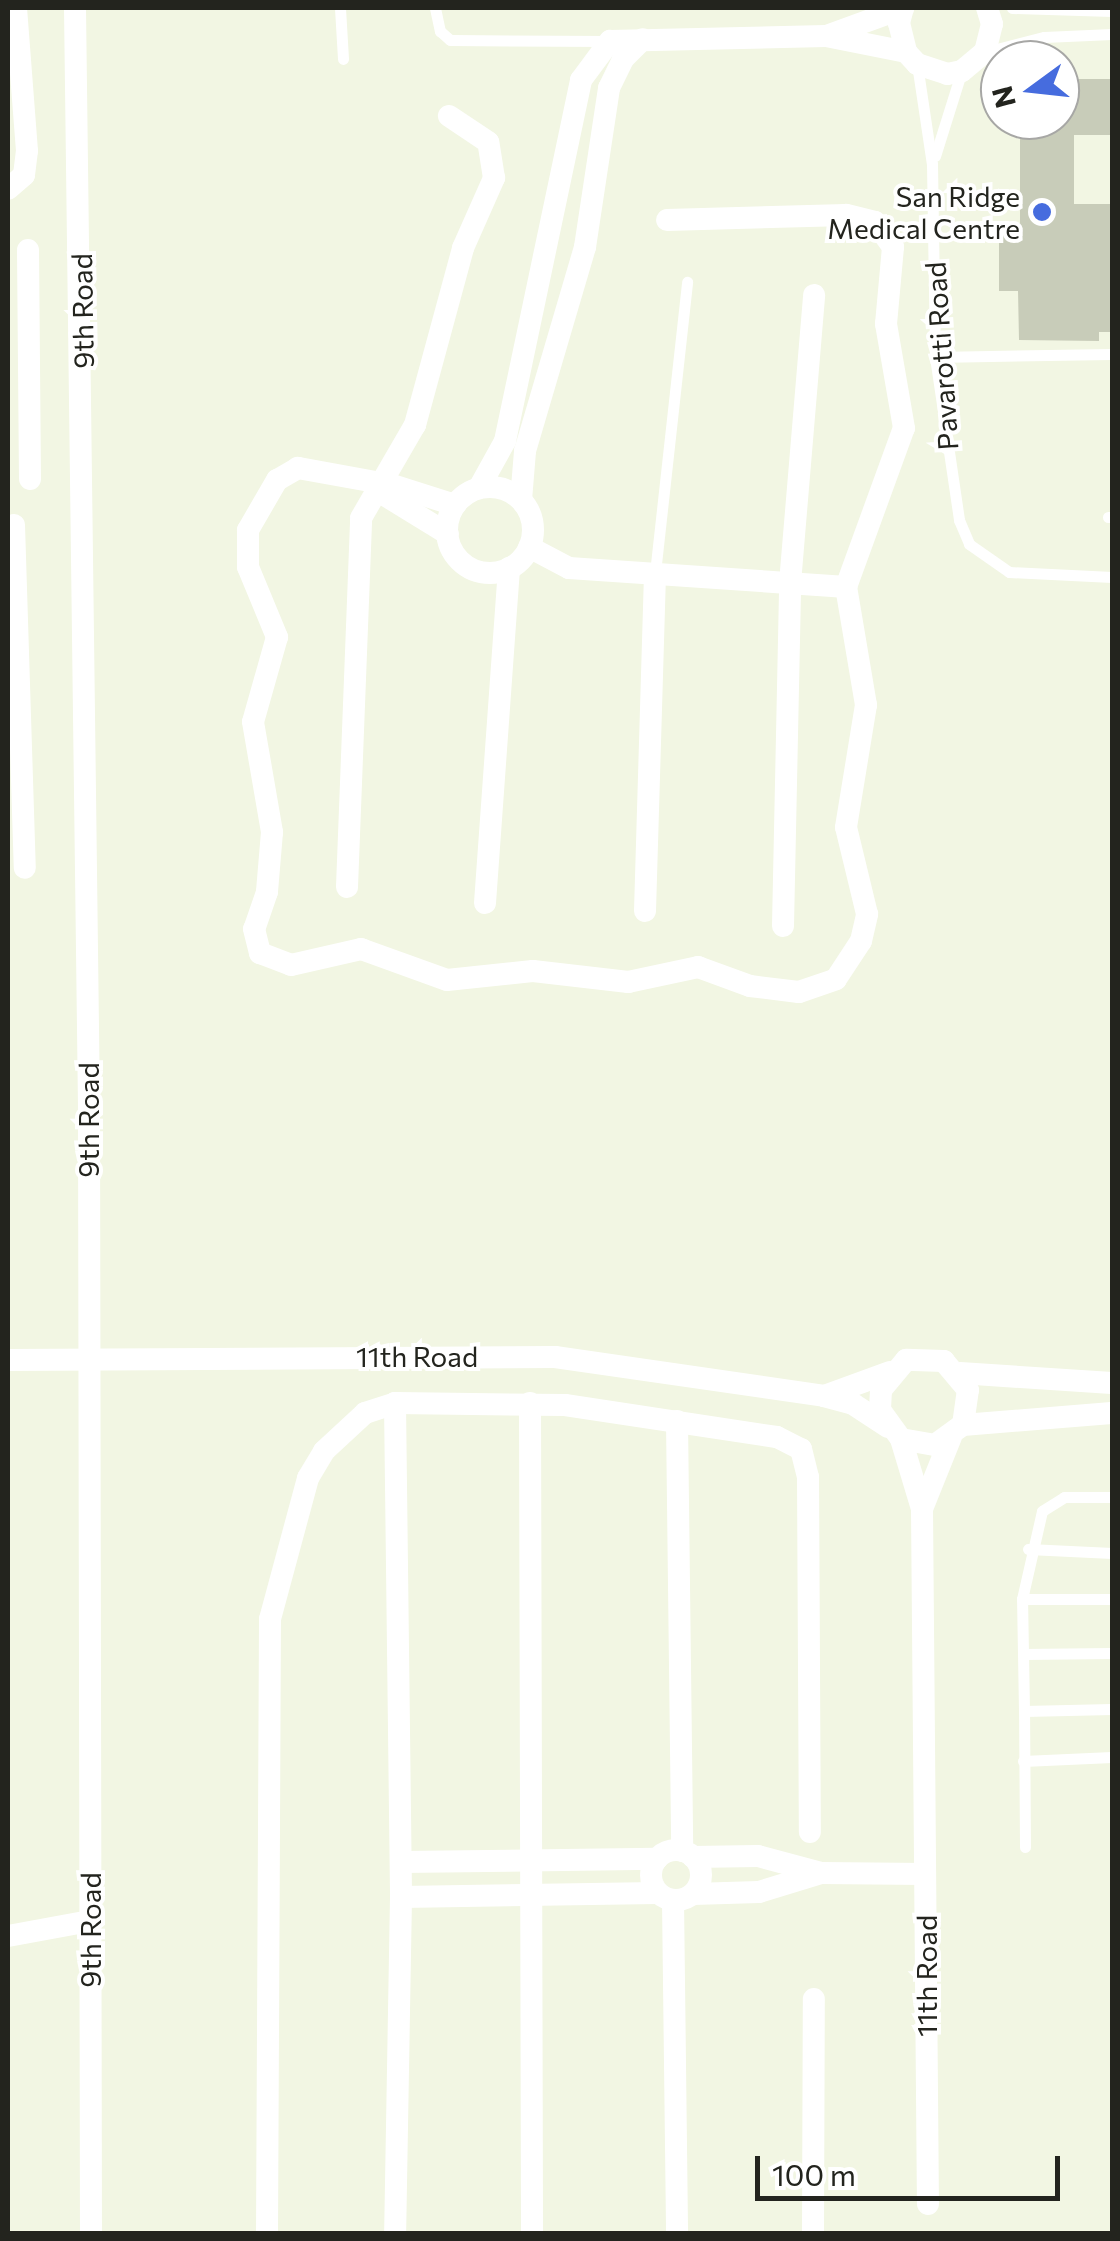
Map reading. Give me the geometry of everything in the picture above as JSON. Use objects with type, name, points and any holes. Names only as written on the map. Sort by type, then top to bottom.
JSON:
[{"type":"street","points":[[8,189],[24,175],[27,151],[24,58],[16,8]]},
{"type":"street","name":"9th Road","points":[[75,8],[89,1067],[86,1356],[92,2234]]},
{"type":"street","points":[[826,36],[903,8]]},
{"type":"street","points":[[903,8],[899,23],[912,58]]},
{"type":"street","points":[[987,8],[992,24],[988,40]]},
{"type":"street","points":[[448,534],[455,505],[479,488],[506,441],[574,116],[588,64],[610,41],[826,36],[912,58],[932,72],[962,71],[980,56]]},
{"type":"street","points":[[374,484],[448,534],[464,564],[486,572],[509,568],[529,548],[532,523],[522,500],[525,451],[593,209],[604,120],[616,70],[643,39]]},
{"type":"street","points":[[348,888],[360,530],[374,484],[422,408],[464,248],[494,178],[488,142],[450,116]]},
{"type":"street","points":[[574,116],[604,120]]},
{"type":"street","points":[[554,200],[593,209]]},
{"type":"street","points":[[455,505],[312,467],[286,472],[248,530],[244,550],[277,637],[252,722],[272,832],[256,942],[277,964],[348,948],[382,954],[412,972],[447,980],[533,971],[628,982],[698,967],[750,986],[800,992],[836,978],[861,941],[868,914],[846,827],[866,705],[846,587],[904,428],[886,324],[894,247],[875,222],[846,215],[666,220]]},
{"type":"street","points":[[28,250],[18,302],[18,403],[30,479]]},
{"type":"street","points":[[535,294],[568,302]]},
{"type":"street","points":[[784,926],[790,584],[814,295]]},
{"type":"street","points":[[479,488],[502,488],[522,500]]},
{"type":"street","points":[[14,525],[10,573],[13,718],[25,868]]},
{"type":"street","points":[[529,548],[559,566],[846,587]]},
{"type":"street","points":[[485,903],[509,568]]},
{"type":"street","points":[[645,911],[655,574]]},
{"type":"street","name":"11th Road","points":[[8,1360],[86,1356],[555,1357],[824,1396],[854,1404],[895,1434],[922,1509],[928,2204]]},
{"type":"street","points":[[1112,1383],[960,1373],[925,1356],[890,1372],[880,1410],[895,1434],[935,1445],[957,1431],[1112,1413]]},
{"type":"street","name":"11th Road","points":[[824,1396],[890,1372]]},
{"type":"street","points":[[957,1431],[969,1408],[960,1373]]},
{"type":"street","points":[[530,1403],[528,1860],[532,2234]]},
{"type":"street","points":[[267,2234],[270,1618],[316,1461],[364,1413],[395,1404],[530,1403],[677,1421],[791,1441],[807,1462],[810,1832]]},
{"type":"street","points":[[395,1404],[402,1898],[395,2234]]},
{"type":"street","points":[[675,1896],[701,1876],[688,1854],[677,1421]]},
{"type":"street","name":"11th Road","points":[[922,1509],[957,1431]]},
{"type":"street","points":[[401,1862],[656,1859],[688,1854],[758,1856],[821,1873],[925,1874]]},
{"type":"street","points":[[656,1859],[651,1873],[675,1896],[676,2234]]},
{"type":"street","points":[[402,1898],[760,1892],[821,1873]]},
{"type":"street","points":[[8,1936],[90,1920]]},
{"type":"street","points":[[813,2234],[814,1999]]},
{"type":"lane","points":[[340,8],[342,60]]},
{"type":"lane","points":[[435,8],[440,31],[450,40],[610,41]]},
{"type":"lane","points":[[1012,8],[1112,11]]},
{"type":"lane","points":[[1032,40],[1112,34]]},
{"type":"lane","name":"Pavarotti Road","points":[[912,58],[932,164],[935,356],[953,493],[969,544],[1009,572],[1109,575]]},
{"type":"lane","name":"Pavarotti Road","points":[[932,164],[962,71]]},
{"type":"lane","points":[[655,574],[686,282]]},
{"type":"lane","points":[[935,356],[1112,354]]},
{"type":"lane","points":[[1024,1847],[1022,1599],[1028,1548],[1050,1501],[1112,1496]]},
{"type":"lane","points":[[1028,1548],[1112,1553]]},
{"type":"lane","points":[[1022,1599],[1112,1599]]},
{"type":"lane","points":[[1023,1654],[1112,1653]]},
{"type":"lane","points":[[1024,1711],[1112,1709]]},
{"type":"lane","points":[[1023,1761],[1112,1757]]},
{"type":"building","points":[[1080,79],[1112,79],[1112,135],[1080,135]]},
{"type":"building","points":[[1020,140],[1074,140],[1074,204],[1112,204],[1112,332],[1099,332],[1099,341],[1019,340],[1018,291],[999,291],[999,223],[1020,223]]},
{"type":"place","name":"San Ridge Medical Centre","points":[[1042,212]]}]
